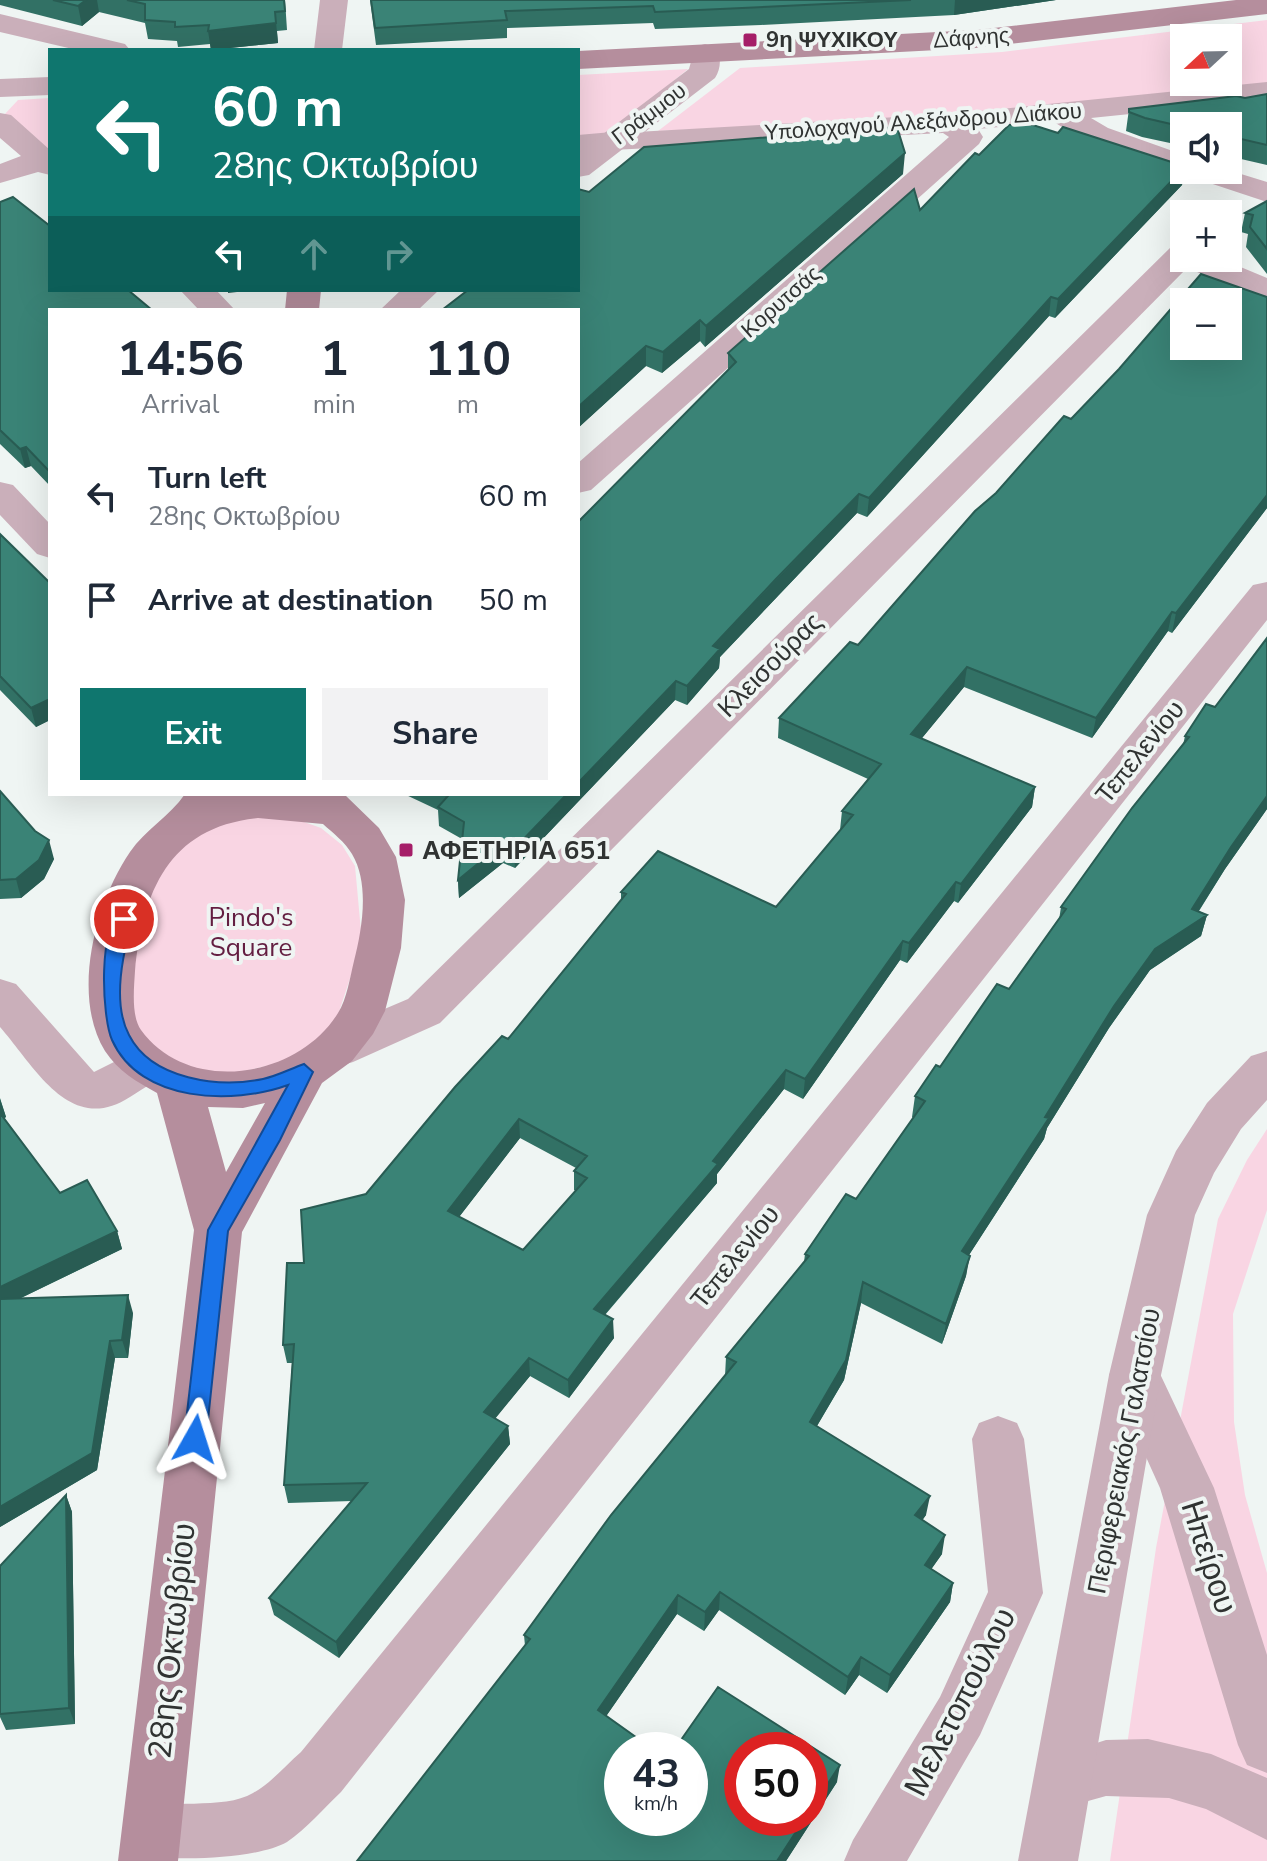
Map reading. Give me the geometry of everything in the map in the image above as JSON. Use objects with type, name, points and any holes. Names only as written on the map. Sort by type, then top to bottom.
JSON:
[{"type":"main road","name":"Δάφνης","points":[[580,60],[976,39],[1267,5]]},
{"type":"main road","name":"28ης Οκτωβρίου","points":[[149,1847],[218,1230],[320,1060],[359,1021],[383,944],[376,859],[360,833],[325,802],[263,800],[197,808],[157,845],[139,873],[117,942],[112,1007],[121,1039],[161,1074],[218,1230]]},
{"type":"main road","points":[[161,1074],[234,1090],[264,1086],[320,1060]]},
{"type":"street","points":[[328,48],[334,0]]},
{"type":"street","points":[[0,23],[106,48]]},
{"type":"street","name":"Γράμμου","points":[[580,166],[704,72],[705,53]]},
{"type":"street","points":[[0,88],[48,86]]},
{"type":"street","name":"Υπολοχαγού Αλεξάνδρου Διάκου","points":[[580,144],[950,123],[1267,91]]},
{"type":"street","points":[[1063,114],[1097,135],[1170,161]]},
{"type":"street","points":[[0,122],[46,163]]},
{"type":"street","name":"Κορυτσάς","points":[[580,480],[968,137],[950,123]]},
{"type":"street","points":[[0,174],[46,163]]},
{"type":"street","name":"Κλεισούρας","points":[[320,1060],[424,1011],[1170,270]]},
{"type":"street","points":[[1225,272],[1267,290]]},
{"type":"street","points":[[199,292],[216,308]]},
{"type":"street","points":[[400,308],[420,292]]},
{"type":"street","points":[[0,493],[48,544]]},
{"type":"street","name":"Τεπελενίου","points":[[149,1847],[266,1821],[321,1772],[1267,594]]},
{"type":"street","points":[[0,996],[81,1089],[103,1091],[161,1074]]},
{"type":"street","name":"Περιφερειακός Γαλατσίου","points":[[1048,1861],[1135,1375],[1171,1215],[1193,1165],[1224,1116],[1267,1069]]},
{"type":"street","name":"Ηπείρου","points":[[1135,1375],[1187,1488],[1267,1745]]},
{"type":"street","name":"Μελετοπούλου","points":[[874,1861],[960,1716],[1016,1593],[998,1439]]},
{"type":"street","points":[[1063,1780],[1107,1768],[1155,1768],[1203,1780],[1247,1798],[1267,1811]]},
{"type":"green space","points":[[1267,20],[1267,84],[1242,86],[1242,24],[1234,24]]},
{"type":"green space","points":[[1170,32],[1170,93],[875,121],[658,131],[740,68],[1002,52]]},
{"type":"green space","points":[[688,69],[608,135],[580,137],[580,75]]},
{"type":"green space","points":[[48,98],[48,150],[4,115],[18,100]]},
{"type":"green space","name":"Pindo's Square","points":[[261,815],[293,818],[321,828],[342,845],[355,866],[362,942],[337,1018],[318,1042],[290,1061],[221,1076],[185,1069],[155,1053],[137,1030],[130,1004],[134,945],[154,875],[196,832],[230,820]]},
{"type":"green space","points":[[1267,1129],[1267,1210],[1233,1314],[1234,1422],[1245,1495],[1267,1573],[1267,1861],[1110,1861],[1156,1548],[1218,1219],[1247,1160]]},
{"type":"building","points":[[53,0],[86,0],[78,6]]},
{"type":"building","points":[[127,0],[284,0],[285,11],[275,12],[276,23],[208,31],[209,25],[175,27],[175,22],[145,20],[145,4]]},
{"type":"building","points":[[371,0],[911,0],[655,12],[653,6],[505,11],[507,20],[375,28]]},
{"type":"building","points":[[1267,94],[1267,145],[1242,139],[1242,112],[1170,112],[1170,124],[1129,112],[1129,109],[1236,96],[1245,98]]},
{"type":"building","points":[[1009,125],[1033,125],[1058,133],[1063,127],[1170,161],[1170,183],[1058,299],[1051,297],[869,498],[859,494],[775,580],[713,646],[720,649],[687,686],[676,681],[580,781],[580,520],[736,362],[728,353],[914,189],[920,210],[975,153],[979,155]]},
{"type":"building","points":[[897,127],[905,153],[706,326],[700,320],[663,352],[646,346],[580,405],[580,308],[445,308],[465,292],[580,292],[580,190],[589,192],[644,147]]},
{"type":"building","points":[[13,197],[48,224],[48,292],[130,292],[150,308],[48,308],[48,470],[26,447],[20,449],[0,430],[0,202]]},
{"type":"building","points":[[1267,201],[1267,249],[1250,227],[1253,215],[1245,213]]},
{"type":"building","points":[[1201,274],[1241,288],[1189,288]]},
{"type":"building","points":[[1242,288],[1267,297],[1267,495],[1176,613],[1172,612],[1096,718],[967,667],[911,734],[1035,787],[961,884],[956,882],[909,943],[903,941],[805,1079],[786,1070],[713,1161],[718,1164],[594,1309],[613,1319],[568,1380],[529,1358],[484,1412],[508,1426],[336,1642],[269,1598],[367,1483],[284,1485],[294,1344],[283,1345],[287,1263],[304,1263],[301,1210],[366,1194],[455,1087],[502,1036],[508,1039],[626,894],[621,892],[658,851],[776,907],[853,815],[842,811],[881,764],[779,718],[850,642],[858,645],[975,511],[996,493],[1064,416],[1071,419],[1170,310],[1170,360],[1242,360]],"holes":[[[519,1119],[587,1156],[574,1171],[587,1178],[523,1250],[448,1211]]]},
{"type":"building","points":[[0,534],[48,581],[48,700],[31,708],[0,676]]},
{"type":"building","points":[[1267,638],[1267,796],[1192,909],[1207,915],[1155,949],[1114,1006],[1045,1117],[1049,1118],[962,1251],[970,1256],[946,1324],[863,1282],[846,1360],[810,1422],[930,1496],[915,1515],[945,1535],[925,1565],[953,1583],[890,1675],[861,1657],[848,1677],[720,1592],[705,1612],[678,1595],[598,1710],[629,1732],[604,1732],[604,1836],[708,1836],[708,1732],[687,1732],[718,1687],[788,1732],[724,1732],[724,1836],[793,1836],[777,1861],[357,1861],[530,1639],[524,1635],[611,1515],[736,1362],[726,1357],[809,1256],[805,1254],[846,1194],[856,1199],[925,1101],[915,1096],[936,1065],[940,1067],[997,984],[1009,989],[1066,909],[1061,907],[1132,808],[1189,737],[1185,736],[1206,704],[1215,707]]},
{"type":"building","points":[[0,791],[35,831],[49,840],[39,860],[16,879],[0,880]]},
{"type":"building","points":[[448,796],[565,796],[514,849],[502,844],[458,880],[464,822],[438,807]]},
{"type":"building","points":[[0,1113],[60,1193],[87,1180],[117,1231],[0,1287]]},
{"type":"building","points":[[128,1295],[122,1340],[110,1341],[92,1453],[0,1507],[0,1299]]},
{"type":"building","points":[[66,1495],[69,1708],[0,1714],[0,1566]]},
{"type":"building","points":[[828,1757],[840,1765],[828,1783]]},
{"type":"place","name":"9η ΨΥΧΙΚΟΥ","points":[[750,40]]},
{"type":"place","name":"ΑΦΕΤΗΡΙΑ 651","points":[[406,850]]},
{"type":"route","points":[[124,919],[117,942],[112,1007],[121,1039],[144,1065],[178,1083],[221,1090],[264,1086],[304,1072],[273,1135],[218,1230],[195,1439]]}]
